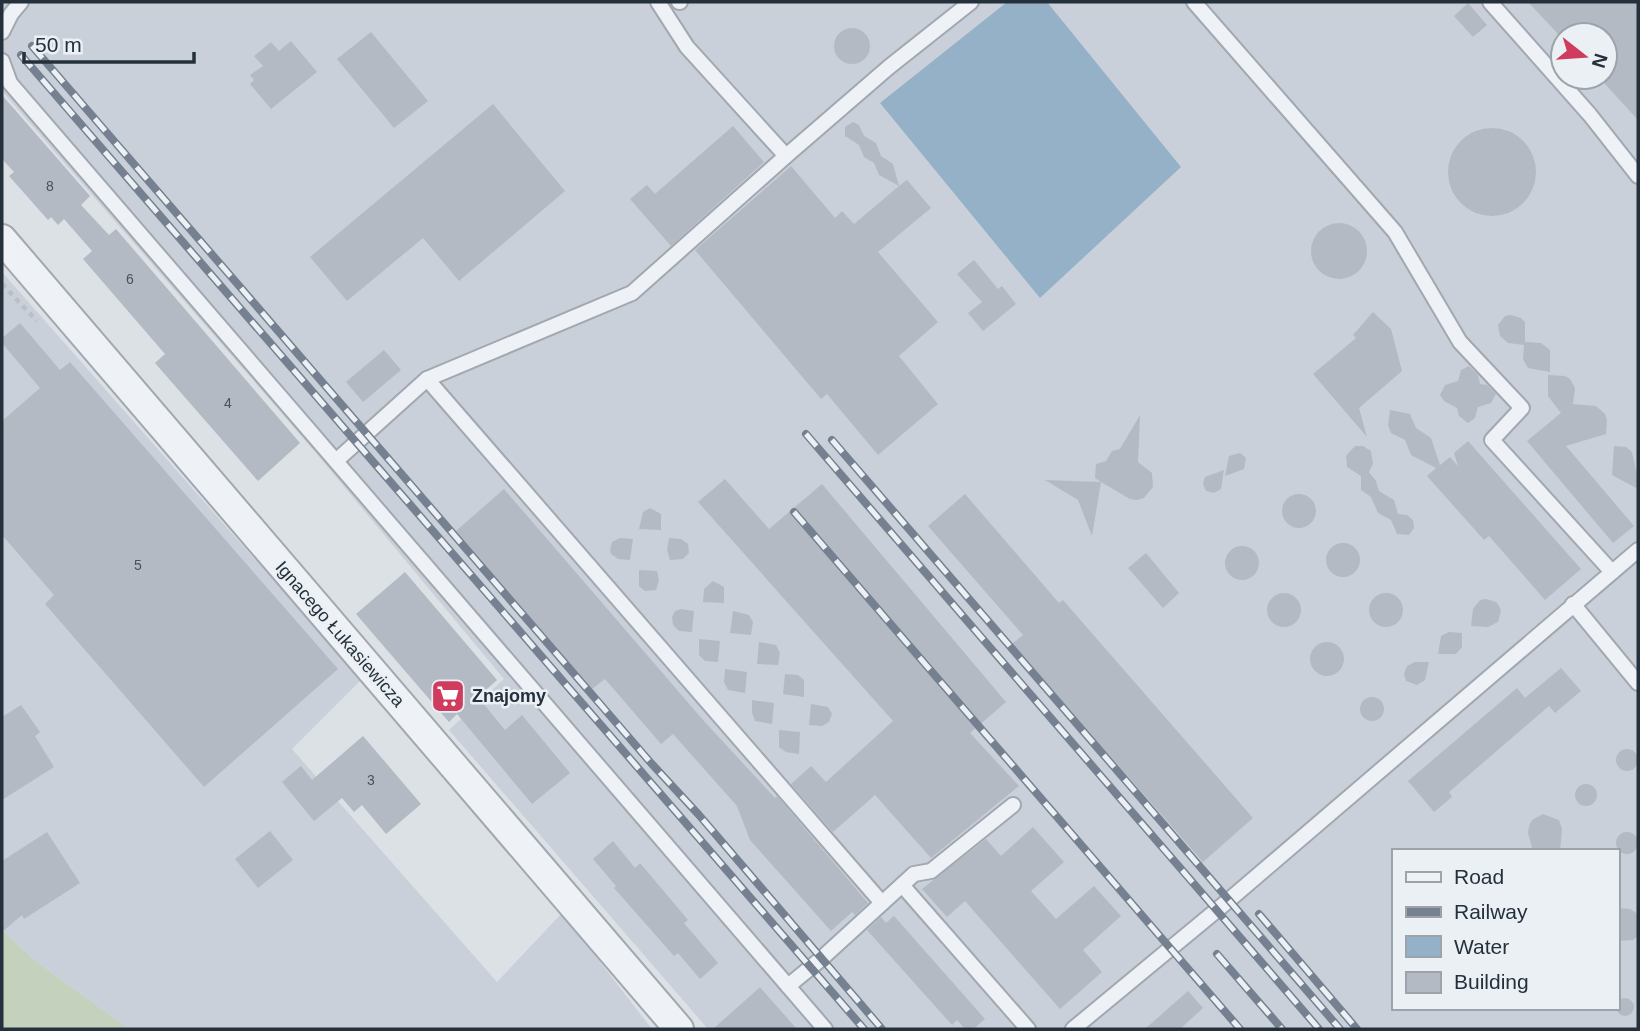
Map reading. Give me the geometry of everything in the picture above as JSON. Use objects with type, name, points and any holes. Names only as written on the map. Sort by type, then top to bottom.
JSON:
[{"type":"street","name":"Ignacego Łukasiewicza","points":[[2,239],[679,1029]]},
{"type":"lane","points":[[2,32],[21,2]]},
{"type":"lane","points":[[658,2],[687,47],[786,156]]},
{"type":"lane","points":[[337,460],[427,379],[632,293],[889,67],[971,2]]},
{"type":"lane","points":[[1194,2],[1395,232],[1460,341],[1522,408],[1492,440],[1612,572]]},
{"type":"lane","points":[[1490,2],[1590,115],[1638,176]]},
{"type":"lane","points":[[2,61],[10,83],[825,1029]]},
{"type":"lane","points":[[427,379],[882,903]]},
{"type":"lane","points":[[1073,1029],[1229,900],[1638,550]]},
{"type":"lane","points":[[1573,604],[1638,683]]},
{"type":"lane","points":[[788,986],[914,874],[931,871],[1013,805]]},
{"type":"lane","points":[[902,886],[1028,1029]]},
{"type":"shaded area","points":[[2,2],[1638,2],[1638,1029],[797,1029],[760,987],[714,1029],[708,1029],[449,730],[504,679],[316,453],[2,91]]},
{"type":"shaded area","points":[[2,272],[361,680],[292,749],[497,982],[562,913],[652,1029],[129,1029],[34,960],[2,930]]},
{"type":"green space","points":[[2,930],[34,960],[129,1029],[2,1029]]},
{"type":"water","points":[[1007,2],[1047,2],[1181,167],[1040,298],[880,103]]},
{"type":"building","points":[[1528,2],[1638,2],[1638,120],[1611,91],[1619,91],[1619,21],[1549,21],[1549,24]]},
{"type":"building","points":[[1468,3],[1487,25],[1473,37],[1454,16]]},
{"type":"building","points":[[852,28],[864,34],[870,46],[864,58],[852,64],[840,58],[834,46],[840,34]]},
{"type":"building","points":[[371,32],[428,101],[394,128],[337,59]]},
{"type":"building","points":[[291,41],[317,72],[271,109],[250,84],[254,80],[250,75],[263,66],[254,56],[271,42],[279,51]]},
{"type":"building","points":[[2,95],[90,196],[81,205],[109,235],[116,229],[300,443],[258,481],[155,363],[165,354],[83,259],[92,251],[64,219],[58,225],[51,217],[48,220],[9,176],[14,172],[2,159]]},
{"type":"building","points":[[493,104],[565,191],[459,281],[423,238],[347,301],[310,257]]},
{"type":"building","points":[[853,122],[859,125],[864,136],[876,143],[881,156],[893,164],[899,186],[879,175],[874,163],[864,157],[859,145],[845,136],[845,127]]},
{"type":"building","points":[[733,126],[764,162],[671,246],[630,199],[647,185],[655,194]]},
{"type":"building","points":[[1492,128],[1509,132],[1523,141],[1532,155],[1536,172],[1532,189],[1523,203],[1509,212],[1492,216],[1475,212],[1461,203],[1452,189],[1448,172],[1452,155],[1461,141],[1475,132]]},
{"type":"building","points":[[791,166],[835,218],[842,211],[854,224],[907,180],[931,208],[878,252],[938,322],[899,356],[938,404],[878,455],[827,394],[821,399],[695,250]]},
{"type":"building","points":[[1339,223],[1354,228],[1362,236],[1367,251],[1362,266],[1354,274],[1339,279],[1324,274],[1316,266],[1311,251],[1316,236],[1324,228]]},
{"type":"building","points":[[974,260],[998,289],[1002,286],[1016,304],[983,331],[968,313],[982,302],[957,274]]},
{"type":"building","points":[[1373,312],[1391,329],[1402,371],[1359,408],[1367,437],[1313,374],[1356,338],[1353,335]]},
{"type":"building","points":[[1511,315],[1525,322],[1525,342],[1541,343],[1550,350],[1550,372],[1528,368],[1523,359],[1524,345],[1508,343],[1500,336],[1498,325],[1505,316]]},
{"type":"building","points":[[20,323],[60,370],[70,362],[338,669],[204,787],[45,604],[54,595],[2,535],[2,421],[40,388],[2,343],[2,338]]},
{"type":"building","points":[[384,350],[401,370],[363,402],[346,382]]},
{"type":"building","points":[[1469,366],[1478,375],[1480,384],[1487,385],[1496,394],[1491,403],[1478,407],[1475,418],[1468,423],[1459,416],[1457,408],[1444,401],[1440,395],[1445,385],[1458,381],[1461,370]]},
{"type":"building","points":[[1548,375],[1570,379],[1575,388],[1573,404],[1596,406],[1605,414],[1606,434],[1566,446],[1634,526],[1613,543],[1527,441],[1561,413],[1548,396]]},
{"type":"building","points":[[1390,410],[1410,414],[1416,428],[1431,438],[1440,465],[1450,457],[1458,466],[1454,453],[1468,441],[1581,569],[1545,600],[1489,536],[1484,540],[1427,476],[1436,468],[1411,455],[1405,440],[1391,433],[1388,425]]},
{"type":"building","points":[[1140,415],[1138,462],[1152,473],[1153,487],[1144,498],[1130,499],[1095,478],[1096,464],[1106,461],[1112,451],[1120,449]]},
{"type":"building","points":[[1355,446],[1363,446],[1371,451],[1373,464],[1369,472],[1379,491],[1394,500],[1398,514],[1407,515],[1413,520],[1414,528],[1409,535],[1397,534],[1391,520],[1378,513],[1371,497],[1361,490],[1361,476],[1347,467],[1346,456]]},
{"type":"building","points":[[1614,446],[1626,447],[1632,452],[1638,489],[1612,475]]},
{"type":"building","points":[[1240,453],[1246,458],[1244,469],[1225,476],[1229,456]]},
{"type":"building","points":[[1224,470],[1221,489],[1214,493],[1206,491],[1203,484],[1205,477]]},
{"type":"building","points":[[725,479],[769,529],[822,484],[1006,702],[970,733],[1019,786],[931,858],[875,795],[833,832],[791,784],[811,766],[826,782],[893,721],[698,502]]},
{"type":"building","points":[[1045,480],[1101,482],[1092,536],[1078,500]]},
{"type":"building","points":[[504,489],[703,720],[775,798],[777,796],[868,903],[855,915],[852,912],[831,931],[750,840],[737,806],[673,734],[661,744],[605,679],[592,689],[456,531]]},
{"type":"building","points":[[965,494],[1059,603],[1063,600],[1253,818],[1203,862],[1012,644],[1023,635],[928,526]]},
{"type":"building","points":[[1299,494],[1311,499],[1316,511],[1311,523],[1299,528],[1287,523],[1282,511],[1287,499]]},
{"type":"building","points":[[650,508],[661,514],[661,530],[639,529],[643,512]]},
{"type":"building","points":[[620,538],[633,539],[630,560],[618,559],[611,554],[612,542]]},
{"type":"building","points":[[669,538],[681,539],[688,544],[689,553],[683,559],[670,560],[667,550]]},
{"type":"building","points":[[1343,543],[1355,548],[1360,560],[1355,572],[1343,577],[1331,572],[1326,560],[1331,548]]},
{"type":"building","points":[[1242,546],[1254,551],[1259,563],[1254,575],[1242,580],[1230,575],[1225,563],[1230,551]]},
{"type":"building","points":[[1146,553],[1179,593],[1163,608],[1128,568]]},
{"type":"building","points":[[639,570],[657,571],[659,580],[656,590],[645,591],[639,586]]},
{"type":"building","points":[[405,572],[497,680],[478,697],[505,730],[522,715],[570,773],[532,804],[457,714],[449,722],[356,614]]},
{"type":"building","points":[[713,581],[724,587],[724,603],[703,602],[704,589]]},
{"type":"building","points":[[1284,593],[1296,598],[1301,610],[1296,622],[1284,627],[1272,622],[1267,610],[1272,598]]},
{"type":"building","points":[[1386,593],[1398,598],[1403,610],[1398,622],[1386,627],[1374,622],[1369,610],[1374,598]]},
{"type":"building","points":[[1486,599],[1499,606],[1501,611],[1498,622],[1488,627],[1471,626],[1473,609],[1480,600]]},
{"type":"building","points":[[675,611],[694,611],[692,632],[679,631],[673,625],[672,617]]},
{"type":"building","points":[[733,611],[749,615],[753,622],[751,635],[730,633]]},
{"type":"building","points":[[1449,632],[1462,633],[1462,647],[1456,654],[1438,654],[1441,636]]},
{"type":"building","points":[[699,639],[720,641],[718,662],[705,661],[699,655]]},
{"type":"building","points":[[759,642],[776,645],[780,653],[778,665],[757,664]]},
{"type":"building","points":[[1327,642],[1339,647],[1344,659],[1339,671],[1327,676],[1315,671],[1310,659],[1315,647]]},
{"type":"building","points":[[1415,662],[1429,662],[1425,680],[1417,685],[1406,681],[1404,674],[1407,666]]},
{"type":"building","points":[[1561,668],[1581,691],[1555,713],[1549,706],[1449,792],[1452,797],[1434,812],[1408,781],[1517,688],[1525,698]]},
{"type":"building","points":[[725,669],[747,672],[745,693],[728,690],[724,682]]},
{"type":"building","points":[[785,674],[798,675],[804,680],[804,697],[783,694]]},
{"type":"building","points":[[1372,697],[1380,701],[1384,709],[1380,717],[1372,721],[1364,717],[1360,709],[1364,701]]},
{"type":"building","points":[[752,700],[774,703],[772,724],[755,721]]},
{"type":"building","points":[[811,704],[828,707],[832,714],[829,722],[822,726],[809,725]]},
{"type":"building","points":[[21,705],[40,732],[35,736],[54,767],[2,800],[2,717]]},
{"type":"building","points":[[779,730],[800,732],[799,754],[786,752],[779,747]]},
{"type":"building","points":[[363,736],[421,804],[386,834],[362,805],[354,812],[342,798],[314,821],[282,782],[301,766],[312,780]]},
{"type":"building","points":[[1627,749],[1635,752],[1638,760],[1635,768],[1627,771],[1619,768],[1616,760],[1619,752]]},
{"type":"building","points":[[1586,784],[1594,787],[1597,795],[1594,803],[1586,806],[1578,803],[1575,795],[1578,787]]},
{"type":"building","points":[[1543,814],[1559,820],[1562,829],[1560,849],[1532,849],[1528,833],[1532,820]]},
{"type":"building","points":[[1033,827],[1064,862],[1031,891],[1056,919],[1094,886],[1121,916],[1083,950],[1102,972],[1060,1009],[965,901],[947,917],[922,889],[986,839],[1001,856]]},
{"type":"building","points":[[270,831],[293,860],[258,888],[235,859]]},
{"type":"building","points":[[47,832],[80,883],[24,919],[22,915],[2,932],[2,861]]},
{"type":"building","points":[[1627,832],[1635,835],[1635,851],[1627,854],[1619,851],[1616,843],[1619,835]]},
{"type":"building","points":[[613,841],[635,868],[640,863],[688,920],[684,923],[718,963],[700,979],[678,953],[674,956],[614,888],[616,886],[593,859]]},
{"type":"building","points":[[1619,908],[1630,909],[1638,914],[1638,936],[1633,940],[1619,941]]},
{"type":"building","points":[[894,916],[985,1019],[973,1029],[965,1029],[957,1020],[952,1025],[867,930],[881,917],[886,923]]},
{"type":"building","points":[[760,987],[797,1029],[713,1029]]},
{"type":"building","points":[[1188,991],[1203,1008],[1180,1029],[1145,1029]]},
{"type":"building","points":[[1621,998],[1629,998],[1634,1003],[1634,1011],[1629,1016],[1621,1016],[1616,1011],[1619,1010]]},
{"type":"railway","points":[[32,46],[882,1029]]},
{"type":"railway","points":[[21,55],[864,1029]]},
{"type":"railway","points":[[806,434],[1319,1029]]},
{"type":"railway","points":[[832,440],[1340,1029]]},
{"type":"railway","points":[[794,512],[1240,1029]]},
{"type":"railway","points":[[1259,914],[1357,1029]]},
{"type":"railway","points":[[1217,954],[1282,1029]]},
{"type":"place","name":"Znajomy","points":[[448,696]]}]
